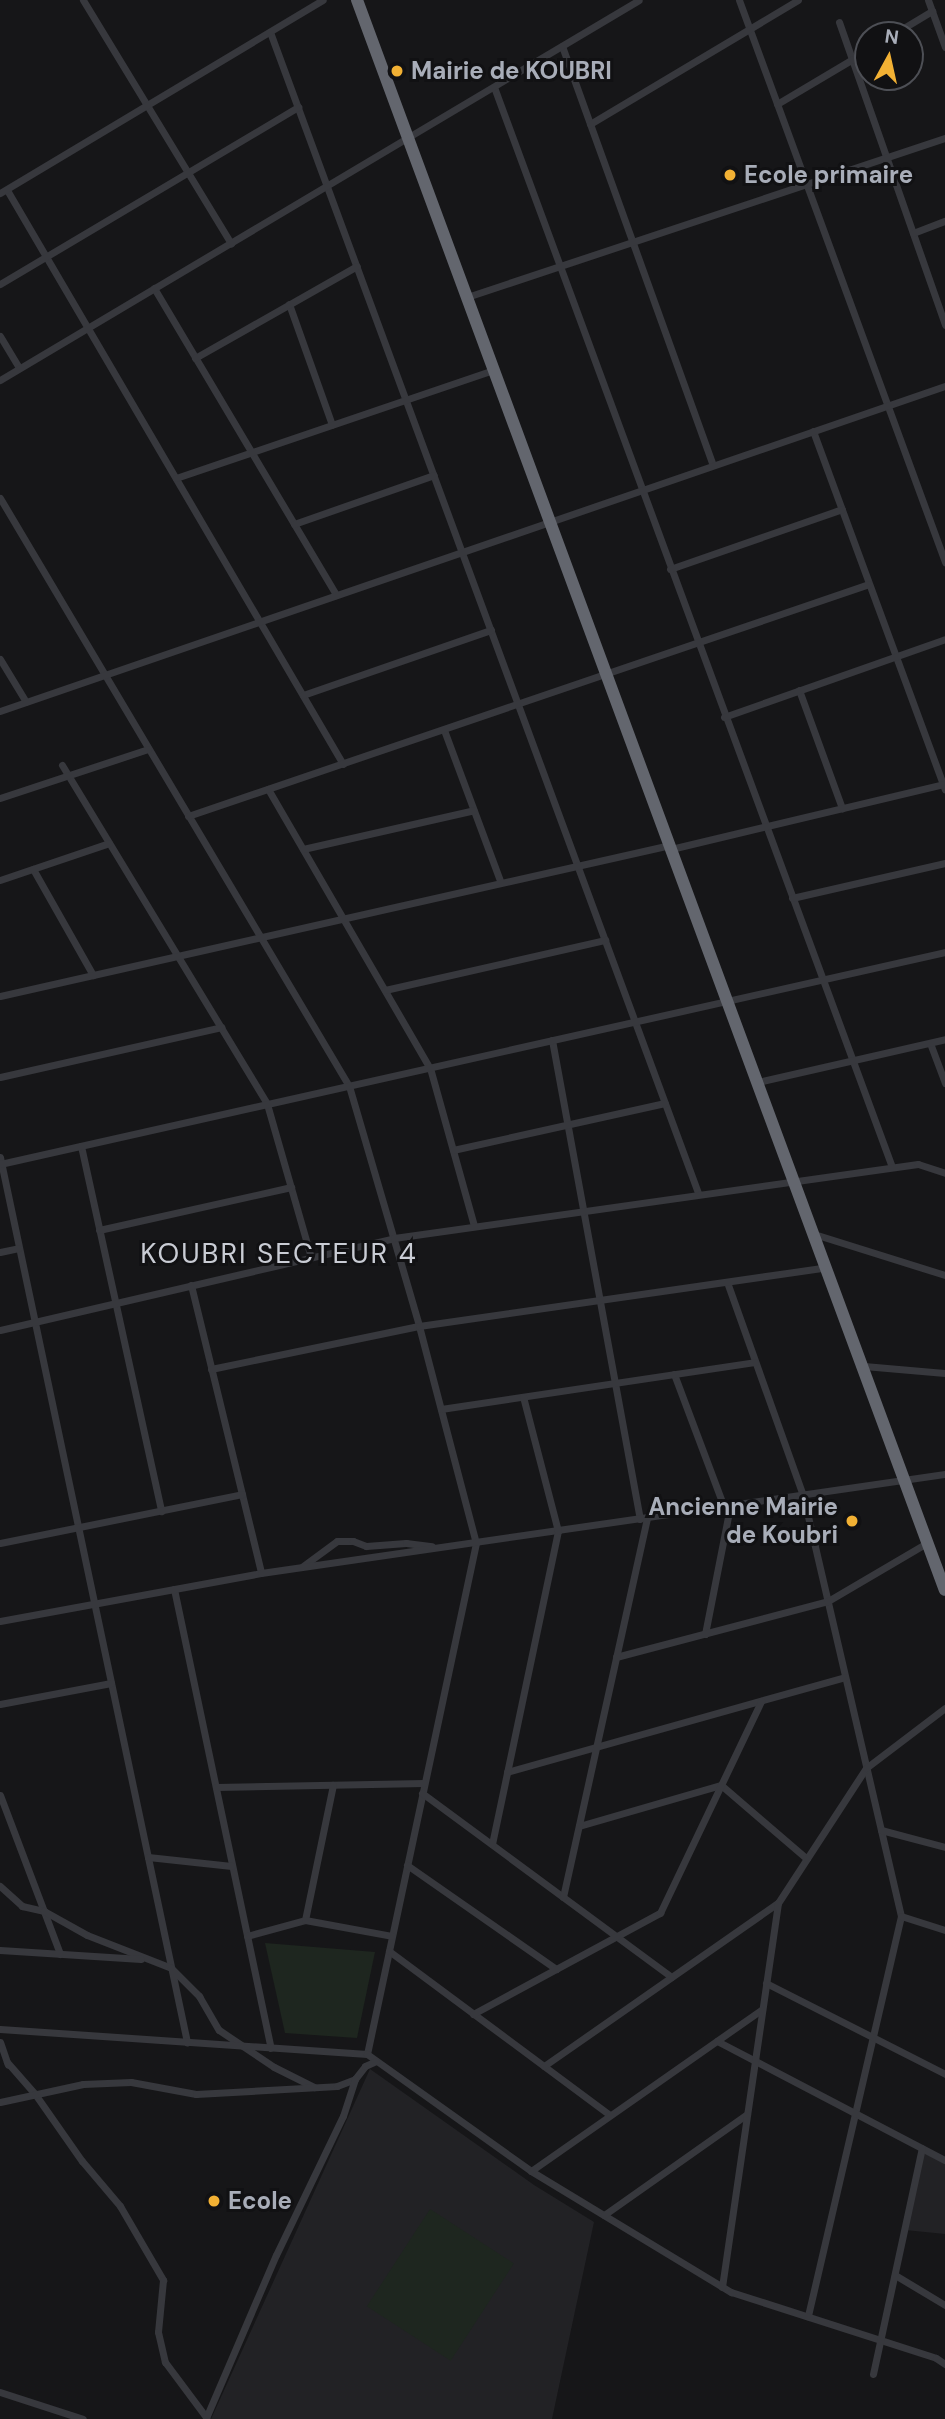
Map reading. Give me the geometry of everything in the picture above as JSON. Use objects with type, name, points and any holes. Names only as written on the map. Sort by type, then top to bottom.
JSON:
[{"type":"highway","points":[[357,0],[864,1366],[927,1543],[944,1582]]},
{"type":"street","points":[[83,0],[231,243]]},
{"type":"street","points":[[323,0],[3,191],[46,257],[343,764]]},
{"type":"street","points":[[0,380],[639,0]]},
{"type":"street","points":[[739,0],[945,562]]},
{"type":"street","points":[[590,124],[799,0]]},
{"type":"street","points":[[928,0],[945,47]]},
{"type":"street","points":[[915,21],[932,11]]},
{"type":"street","points":[[839,22],[945,325]]},
{"type":"street","points":[[270,32],[698,1193]]},
{"type":"street","points":[[562,47],[713,465]]},
{"type":"street","points":[[777,104],[852,59]]},
{"type":"street","points":[[494,87],[640,490],[892,1167]]},
{"type":"street","points":[[0,284],[298,107]]},
{"type":"street","points":[[467,297],[945,138]]},
{"type":"street","points":[[913,233],[945,221]]},
{"type":"street","points":[[195,358],[357,265]]},
{"type":"street","points":[[155,288],[335,595]]},
{"type":"street","points":[[289,304],[332,425]]},
{"type":"street","points":[[0,336],[19,368]]},
{"type":"street","points":[[176,478],[494,370]]},
{"type":"street","points":[[0,711],[945,386]]},
{"type":"street","points":[[0,996],[944,787],[813,431]]},
{"type":"street","points":[[294,524],[434,475]]},
{"type":"street","points":[[0,498],[349,1086],[419,1326],[476,1543],[367,2054]]},
{"type":"street","points":[[670,569],[842,509]]},
{"type":"street","points":[[188,816],[698,645],[869,584]]},
{"type":"street","points":[[303,695],[491,630]]},
{"type":"street","points":[[724,716],[945,639]]},
{"type":"street","points":[[0,659],[26,702]]},
{"type":"street","points":[[799,690],[842,808]]},
{"type":"street","points":[[443,730],[501,883]]},
{"type":"street","points":[[0,798],[148,749]]},
{"type":"street","points":[[62,765],[267,1104],[311,1257]]},
{"type":"street","points":[[268,789],[430,1068],[474,1226]]},
{"type":"street","points":[[303,849],[474,810]]},
{"type":"street","points":[[0,880],[109,843]]},
{"type":"street","points":[[792,898],[945,863]]},
{"type":"street","points":[[33,869],[93,975]]},
{"type":"street","points":[[385,990],[605,940]]},
{"type":"street","points":[[187,2042],[0,1162],[945,953]]},
{"type":"street","points":[[0,1077],[221,1027]]},
{"type":"street","points":[[758,1083],[945,1039]]},
{"type":"street","points":[[552,1040],[615,1383],[644,1519],[617,1657],[563,1897]]},
{"type":"street","points":[[930,1043],[945,1083]]},
{"type":"street","points":[[453,1150],[665,1104]]},
{"type":"street","points":[[81,1146],[161,1511]]},
{"type":"street","points":[[0,1330],[394,1238],[892,1167],[918,1164],[945,1173]]},
{"type":"street","points":[[99,1230],[291,1186]]},
{"type":"street","points":[[814,1234],[945,1275]]},
{"type":"street","points":[[0,1252],[19,1248]]},
{"type":"street","points":[[211,1369],[419,1326],[827,1267]]},
{"type":"street","points":[[727,1282],[803,1495],[901,1916],[808,2316]]},
{"type":"street","points":[[191,1285],[261,1573]]},
{"type":"street","points":[[441,1409],[755,1362]]},
{"type":"street","points":[[864,1366],[945,1373]]},
{"type":"street","points":[[674,1374],[727,1506],[705,1634]]},
{"type":"street","points":[[492,1844],[558,1531],[523,1397]]},
{"type":"street","points":[[0,1620],[261,1573],[945,1474]]},
{"type":"street","points":[[0,1543],[242,1494]]},
{"type":"street","points":[[303,1567],[337,1541],[353,1541],[366,1546],[406,1543],[443,1547]]},
{"type":"street","points":[[617,1657],[828,1601],[927,1543]]},
{"type":"street","points":[[174,1589],[271,2048]]},
{"type":"street","points":[[507,1772],[845,1677]]},
{"type":"street","points":[[0,1704],[111,1683]]},
{"type":"street","points":[[473,2014],[660,1913],[761,1701]]},
{"type":"street","points":[[544,2066],[778,1903],[866,1768],[945,1708]]},
{"type":"street","points":[[216,1787],[425,1783]]},
{"type":"street","points":[[305,1920],[333,1785]]},
{"type":"street","points":[[579,1826],[721,1785]]},
{"type":"street","points":[[721,1785],[807,1859]]},
{"type":"street","points":[[422,1793],[672,1976]]},
{"type":"street","points":[[0,1795],[60,1954]]},
{"type":"street","points":[[881,1830],[945,1846]]},
{"type":"street","points":[[148,1857],[232,1866]]},
{"type":"street","points":[[407,1866],[556,1969]]},
{"type":"street","points":[[0,1886],[22,1906],[44,1911],[87,1935],[171,1964],[199,1996],[219,2030],[238,2046],[314,2087]]},
{"type":"street","points":[[722,2287],[778,1903]]},
{"type":"street","points":[[901,1916],[945,1930]]},
{"type":"street","points":[[247,1936],[305,1920],[392,1936]]},
{"type":"street","points":[[0,1950],[151,1959]]},
{"type":"street","points":[[389,1951],[610,2115]]},
{"type":"street","points":[[766,1983],[945,2074]]},
{"type":"street","points":[[531,2171],[762,2009]]},
{"type":"street","points":[[0,2029],[367,2054],[531,2171],[722,2287],[881,2339],[936,2358],[945,2364]]},
{"type":"street","points":[[716,2041],[945,2160]]},
{"type":"street","points":[[0,2042],[10,2072]]},
{"type":"street","points":[[206,2418],[276,2255],[343,2116],[355,2079],[365,2066],[376,2061]]},
{"type":"street","points":[[7,2062],[35,2094],[82,2161],[120,2206],[163,2280],[158,2332],[165,2362],[206,2418]]},
{"type":"street","points":[[0,2102],[83,2084],[131,2082],[196,2094],[337,2086],[355,2079]]},
{"type":"street","points":[[604,2216],[747,2114]]},
{"type":"street","points":[[873,2374],[922,2148]]},
{"type":"street","points":[[895,2275],[945,2305]]},
{"type":"street","points":[[0,2392],[83,2419]]},
{"type":"shaded area","points":[[265,1943],[375,1952],[357,2038],[285,2033]]},
{"type":"shaded area","points":[[370,2069],[534,2185],[594,2222],[552,2419],[211,2419]]},
{"type":"shaded area","points":[[922,2148],[945,2160],[945,2234],[905,2230]]},
{"type":"shaded area","points":[[430,2209],[514,2263],[451,2361],[367,2306]]},
{"type":"place","name":"Mairie de KOUBRI","points":[[397,71]]},
{"type":"place","name":"Ecole primaire","points":[[730,175]]},
{"type":"place","name":"Ancienne Mairie de Koubri","points":[[852,1521]]},
{"type":"place","name":"Ecole","points":[[214,2201]]},
{"type":"district","name":"KOUBRI SECTEUR 4","points":[[279,1254]]}]
